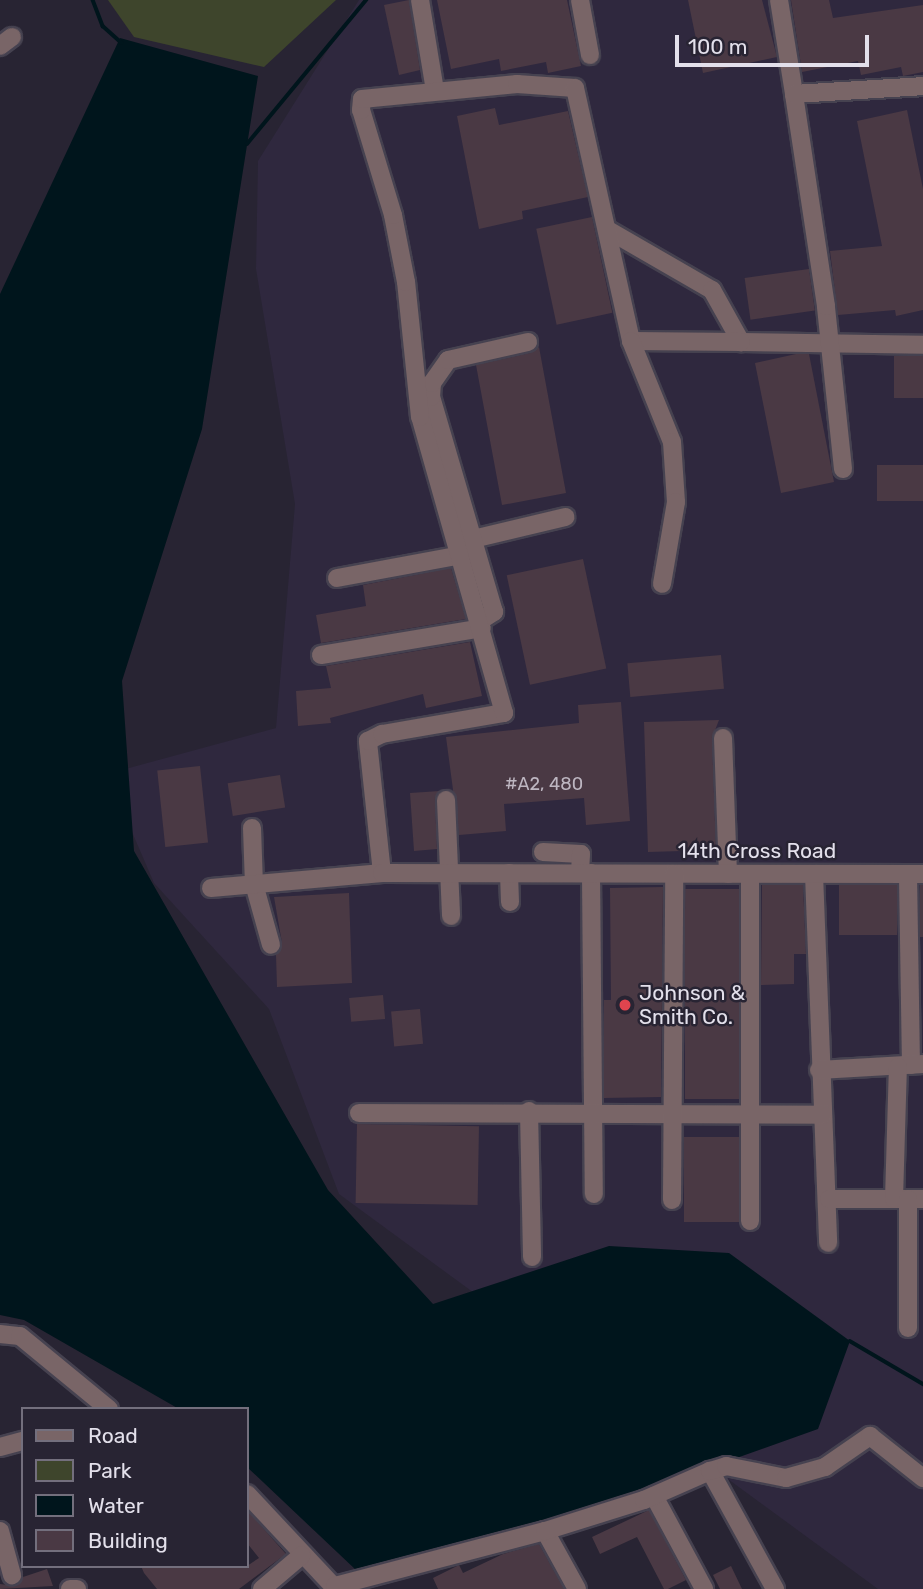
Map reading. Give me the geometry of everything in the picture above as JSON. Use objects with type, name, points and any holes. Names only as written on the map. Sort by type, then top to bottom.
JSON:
[{"type":"street","points":[[420,0],[435,91]]},
{"type":"street","points":[[580,0],[590,55]]},
{"type":"street","points":[[779,0],[829,341],[843,470]]},
{"type":"street","points":[[382,873],[369,741],[382,734],[504,713],[420,417],[406,282],[393,215],[361,110],[362,99],[379,94],[517,84],[575,88],[631,341],[672,442],[677,502],[662,584]]},
{"type":"street","points":[[794,94],[923,86]]},
{"type":"street","points":[[608,230],[712,290],[741,342]]},
{"type":"street","points":[[631,341],[829,341],[923,345]]},
{"type":"street","points":[[321,655],[481,625],[494,612],[431,397],[432,383],[448,360],[528,342]]},
{"type":"street","points":[[473,539],[565,517]]},
{"type":"street","points":[[337,578],[461,555]]},
{"type":"street","points":[[723,738],[728,874]]},
{"type":"street","points":[[446,800],[451,916]]},
{"type":"street","points":[[252,828],[254,884],[271,945]]},
{"type":"street","points":[[543,852],[581,854],[586,873],[594,1194]]},
{"type":"street","name":"14th Cross Road","points":[[211,888],[382,873],[916,874]]},
{"type":"street","points":[[509,873],[510,902]]},
{"type":"street","points":[[672,1200],[674,874]]},
{"type":"street","points":[[750,874],[750,1221]]},
{"type":"street","points":[[814,874],[819,1070],[829,1199],[828,1242]]},
{"type":"street","points":[[908,1328],[910,1065],[916,874]]},
{"type":"street","points":[[819,1070],[910,1065]]},
{"type":"street","points":[[529,1111],[532,1257]]},
{"type":"street","points":[[359,1113],[591,1111],[823,1115]]},
{"type":"street","points":[[829,1199],[908,1199]]},
{"type":"street","points":[[0,1334],[20,1336],[107,1407]]},
{"type":"street","points":[[248,1495],[335,1588],[545,1531],[654,1496],[726,1466],[786,1478],[825,1467],[870,1436],[923,1478]]},
{"type":"street","points":[[0,1447],[21,1442]]},
{"type":"street","points":[[710,1471],[775,1589]]},
{"type":"street","points":[[654,1496],[699,1587]]},
{"type":"street","points":[[545,1531],[577,1589]]},
{"type":"street","points":[[1,1535],[12,1575]]},
{"type":"street","points":[[262,1589],[302,1555]]},
{"type":"street","points":[[70,1589],[77,1589]]},
{"type":"shaded area","points":[[359,0],[923,0],[923,1589],[878,1589],[339,1194],[269,1009],[154,883],[107,774],[276,728],[295,504],[256,269],[258,161]]},
{"type":"green space","points":[[108,0],[336,0],[264,67],[134,37]]},
{"type":"water","points":[[120,38],[258,76],[202,429],[122,681],[134,851],[328,1190],[433,1304],[609,1246],[729,1253],[850,1341],[818,1429],[562,1520],[356,1570],[248,1468],[248,1407],[176,1407],[24,1320],[0,1315],[0,294]]},
{"type":"building","points":[[409,0],[420,70],[399,75],[384,5]]},
{"type":"building","points":[[437,0],[567,0],[581,66],[548,73],[546,62],[501,71],[499,59],[451,69]]},
{"type":"building","points":[[688,0],[762,0],[777,57],[703,73]]},
{"type":"building","points":[[791,0],[829,0],[833,18],[923,5],[923,72],[903,76],[901,67],[861,75],[858,61],[802,72]]},
{"type":"building","points":[[495,108],[499,125],[568,111],[588,197],[522,211],[523,219],[479,229],[457,116]]},
{"type":"building","points":[[907,110],[923,189],[923,310],[896,316],[895,310],[838,315],[830,251],[882,246],[857,121]]},
{"type":"building","points":[[592,217],[612,313],[557,325],[536,229]]},
{"type":"building","points":[[809,269],[815,311],[750,320],[745,278]]},
{"type":"building","points":[[539,347],[566,493],[502,505],[476,365],[530,353]]},
{"type":"building","points":[[796,354],[809,354],[834,482],[781,493],[755,363]]},
{"type":"building","points":[[894,356],[923,356],[923,398],[894,398]]},
{"type":"building","points":[[877,465],[923,465],[923,501],[877,501]]},
{"type":"building","points":[[583,559],[606,669],[530,685],[507,575]]},
{"type":"building","points":[[451,568],[466,619],[321,643],[316,615],[366,606],[363,585]]},
{"type":"building","points":[[470,642],[482,696],[426,708],[423,694],[330,718],[331,723],[298,726],[296,691],[331,688],[326,666]]},
{"type":"building","points":[[721,655],[724,689],[630,697],[627,663]]},
{"type":"building","points":[[621,702],[630,821],[586,825],[584,798],[504,804],[506,831],[459,835],[446,737],[579,723],[578,705]]},
{"type":"building","points":[[719,720],[712,738],[716,850],[648,852],[644,722]]},
{"type":"building","points":[[200,766],[208,843],[165,847],[157,770]]},
{"type":"building","points":[[280,775],[285,808],[233,816],[228,783]]},
{"type":"building","points":[[440,791],[435,800],[437,849],[414,851],[410,793]]},
{"type":"building","points":[[762,885],[803,885],[806,954],[794,954],[794,984],[761,985]]},
{"type":"building","points":[[839,885],[897,885],[897,935],[839,935]]},
{"type":"building","points":[[920,885],[923,885],[923,937],[920,937]]},
{"type":"building","points":[[663,887],[661,1097],[604,1098],[604,1000],[611,1000],[610,888]]},
{"type":"building","points":[[685,889],[739,889],[739,1099],[685,1099]]},
{"type":"building","points":[[349,893],[352,983],[277,987],[276,955],[282,943],[274,897]]},
{"type":"building","points":[[383,995],[385,1019],[351,1022],[349,998]]},
{"type":"building","points":[[420,1009],[423,1044],[394,1046],[391,1012]]},
{"type":"building","points":[[357,1124],[479,1126],[478,1205],[356,1203]]},
{"type":"building","points":[[684,1137],[739,1137],[739,1222],[684,1222]]},
{"type":"building","points":[[649,1510],[686,1580],[668,1589],[664,1589],[637,1537],[600,1554],[592,1537]]},
{"type":"building","points":[[248,1511],[286,1554],[239,1589],[157,1589],[142,1568],[248,1568],[259,1558],[248,1544]]},
{"type":"building","points":[[539,1544],[564,1589],[438,1589],[433,1578],[459,1565],[463,1573],[503,1554]]},
{"type":"building","points":[[731,1566],[742,1589],[720,1589],[713,1575]]},
{"type":"building","points":[[47,1569],[53,1586],[0,1589],[0,1584],[16,1586],[23,1577]]},
{"type":"waterway","points":[[93,0],[103,26],[122,43]]},
{"type":"waterway","points":[[247,144],[366,0]]},
{"type":"waterway","points":[[850,1341],[923,1384]]},
{"type":"place","name":"Johnson & Smith Co.","points":[[625,1005]]}]
